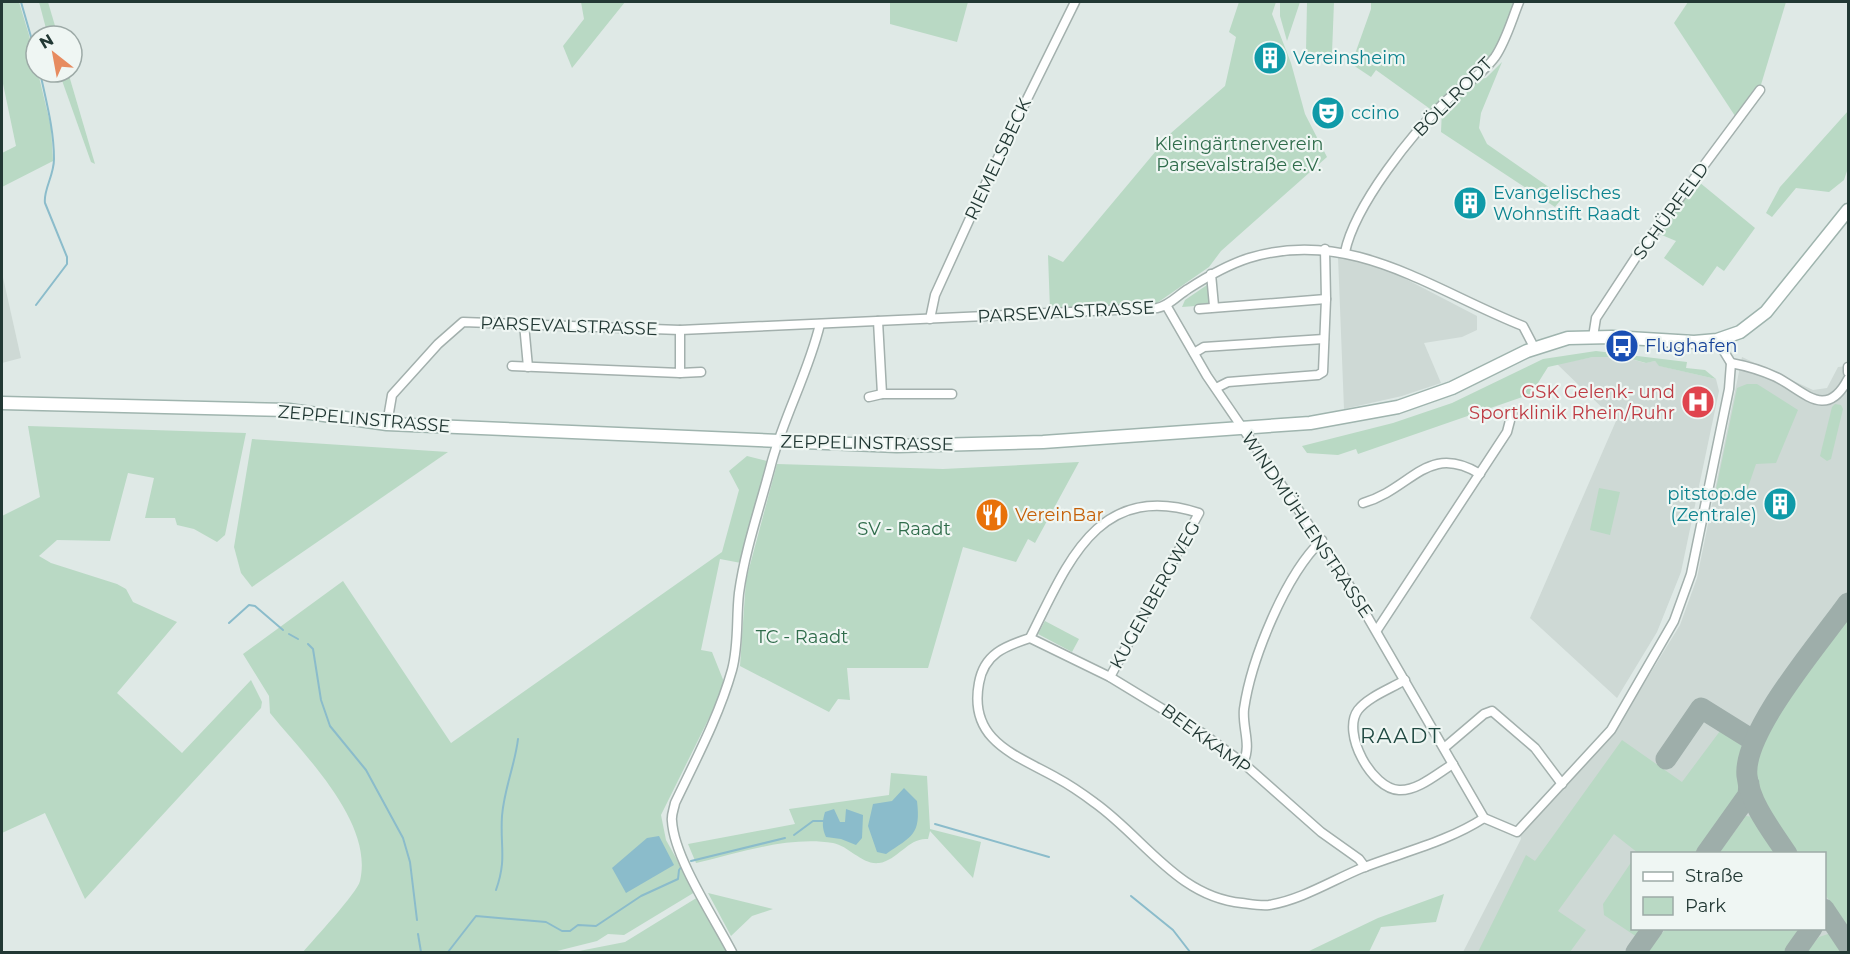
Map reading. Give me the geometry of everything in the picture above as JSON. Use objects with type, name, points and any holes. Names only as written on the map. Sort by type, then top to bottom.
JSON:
[{"type":"main road","name":"ZEPPELINSTRASSE","points":[[2,403],[289,410],[387,424],[778,442],[961,446],[1242,428],[1343,419],[1398,407],[1452,388],[1534,348],[1568,338],[1593,337],[1684,342],[1718,339],[1740,332],[1766,312],[1848,210]]},
{"type":"street","name":"RIEMELSBECK","points":[[930,319],[935,295],[987,180],[1075,2]]},
{"type":"street","name":"BÖLLRODT","points":[[1345,252],[1347,239],[1371,196],[1404,147],[1441,106],[1495,57],[1519,2]]},
{"type":"street","name":"SCHÜRFELD","points":[[1593,337],[1596,318],[1638,254],[1760,90]]},
{"type":"street","name":"PARSEVALSTRASSE","points":[[387,424],[392,395],[438,344],[463,322],[680,330],[1014,317],[1157,308],[1166,305],[1211,274],[1250,258],[1274,252],[1324,249],[1345,252],[1394,268],[1476,307],[1523,326],[1534,348]]},
{"type":"street","points":[[1216,388],[1228,382],[1318,375],[1325,367],[1324,249]]},
{"type":"street","points":[[1211,274],[1214,306]]},
{"type":"street","points":[[1199,309],[1214,306],[1326,299]]},
{"type":"street","name":"WINDMÜHLENSTRASSE","points":[[1166,305],[1242,428],[1322,540],[1377,630],[1484,818]]},
{"type":"street","points":[[878,321],[882,394]]},
{"type":"street","points":[[524,324],[528,367]]},
{"type":"street","points":[[732,952],[684,860],[673,831],[671,818],[675,803],[720,708],[732,669],[737,643],[742,573],[778,442],[807,372],[820,324]]},
{"type":"street","points":[[680,330],[680,373]]},
{"type":"street","points":[[1194,353],[1204,347],[1324,339]]},
{"type":"street","points":[[1030,638],[1004,646],[993,655],[979,681],[977,700],[979,714],[995,743],[1093,801],[1134,835],[1180,880],[1220,900],[1268,905],[1413,851],[1484,818],[1517,832],[1611,730],[1674,621],[1691,574],[1729,389],[1731,363],[1718,339]]},
{"type":"street","points":[[1731,363],[1755,367],[1808,398],[1821,401],[1833,398],[1843,389],[1848,379]]},
{"type":"street","points":[[512,366],[701,372]]},
{"type":"street","points":[[1848,367],[1848,372]]},
{"type":"street","points":[[869,397],[882,394],[951,394]]},
{"type":"street","points":[[1377,630],[1507,432],[1512,413]]},
{"type":"street","points":[[1363,503],[1382,498],[1435,463],[1454,462],[1480,474]]},
{"type":"street","name":"KUGENBERGWEG","points":[[1030,638],[1071,559],[1084,539],[1100,525],[1120,514],[1149,507],[1168,506],[1199,513],[1110,677]]},
{"type":"street","points":[[1243,763],[1248,752],[1244,714],[1254,662],[1277,610],[1313,548],[1322,540]]},
{"type":"street","name":"BEEKKAMP","points":[[1030,638],[1110,677],[1202,733],[1243,763],[1292,808],[1359,859],[1365,867]]},
{"type":"street","points":[[1404,680],[1364,704],[1357,711],[1352,728],[1356,746],[1379,781],[1398,790],[1411,789],[1453,764]]},
{"type":"street","points":[[1444,748],[1484,714],[1492,711],[1535,748],[1562,784]]},
{"type":"shaded area","points":[[1338,257],[1369,264],[1400,276],[1477,316],[1477,330],[1462,337],[1424,343],[1441,383],[1402,396],[1344,409]]},
{"type":"shaded area","points":[[2,273],[21,358],[2,363]]},
{"type":"shaded area","points":[[1593,357],[1624,357],[1645,363],[1655,361],[1660,366],[1716,379],[1719,391],[1681,572],[1657,632],[1617,698],[1530,618],[1616,421],[1557,364]]},
{"type":"shaded area","points":[[1742,357],[1813,390],[1827,388],[1838,367],[1848,366],[1848,952],[1463,952],[1521,839],[1520,834],[1613,734],[1680,625],[1697,578]]},
{"type":"green space","points":[[2,2],[19,2],[26,24],[24,84],[41,84],[51,127],[53,161],[2,187],[2,153],[16,146],[2,79]]},
{"type":"green space","points":[[39,2],[48,2],[54,24],[45,24]]},
{"type":"green space","points":[[581,2],[625,2],[572,68],[563,46],[584,19]]},
{"type":"green space","points":[[890,2],[968,2],[957,42],[890,24]]},
{"type":"green space","name":"Kleingärtnerverein Parsevalstraße e.V.","points":[[1239,2],[1276,2],[1272,14],[1291,63],[1305,114],[1327,157],[1221,251],[1209,267],[1157,303],[1050,310],[1048,255],[1063,262],[1171,133],[1225,86],[1236,37],[1229,32]]},
{"type":"green space","points":[[1280,2],[1300,2],[1287,41],[1280,16]]},
{"type":"green space","points":[[1307,2],[1334,2],[1332,53],[1306,52]]},
{"type":"green space","points":[[1371,2],[1517,2],[1490,59],[1433,111],[1376,70],[1371,77],[1347,61],[1355,54],[1371,9]]},
{"type":"green space","points":[[1688,2],[1786,2],[1760,88],[1737,119],[1674,23]]},
{"type":"green space","points":[[1502,62],[1481,113],[1479,128],[1487,144],[1563,197],[1555,207],[1441,132],[1442,109],[1479,79],[1486,78]]},
{"type":"green space","points":[[63,84],[72,84],[95,164],[91,162]]},
{"type":"green space","points":[[1848,111],[1848,168],[1844,180],[1829,192],[1796,188],[1772,217],[1766,213],[1780,187]]},
{"type":"green space","points":[[1699,182],[1755,228],[1724,271],[1717,266],[1703,286],[1664,258],[1676,241],[1657,233]]},
{"type":"green space","points":[[1207,285],[1210,300],[1208,305],[1182,307],[1185,300]]},
{"type":"green space","points":[[1596,351],[1687,362],[1686,368],[1705,370],[1716,379],[1659,366],[1655,361],[1646,363],[1624,357],[1593,357],[1548,367],[1531,394],[1358,454],[1356,449],[1338,455],[1307,453],[1302,446],[1393,423],[1452,403],[1543,359]]},
{"type":"green space","points":[[1747,384],[1757,384],[1798,410],[1776,463],[1756,464],[1744,499],[1714,499],[1737,388]]},
{"type":"green space","points":[[1835,404],[1841,405],[1843,409],[1831,459],[1827,461],[1820,456],[1832,407]]},
{"type":"green space","points":[[28,426],[246,433],[225,535],[217,542],[194,529],[177,525],[175,518],[145,518],[154,478],[128,473],[110,541],[57,540],[39,556],[51,563],[117,584],[126,589],[133,602],[177,622],[117,693],[182,753],[251,680],[262,702],[261,708],[85,899],[45,813],[2,833],[2,516],[40,497]]},
{"type":"green space","points":[[252,439],[448,452],[252,587],[241,573],[234,547]]},
{"type":"green space","points":[[747,456],[767,461],[741,563],[720,559],[701,650],[712,652],[724,682],[713,710],[661,815],[666,840],[695,892],[624,935],[608,934],[597,941],[553,952],[303,952],[357,887],[360,881],[362,859],[357,836],[347,813],[317,769],[270,713],[269,696],[243,654],[343,581],[451,743],[722,552],[739,490],[729,471]]},
{"type":"green space","points":[[1079,462],[1035,543],[1028,539],[1016,562],[963,547],[928,668],[847,668],[850,700],[838,699],[829,712],[740,666],[746,580],[777,464],[943,469]]},
{"type":"green space","points":[[1599,488],[1620,492],[1610,535],[1590,530]]},
{"type":"green space","points":[[1848,615],[1848,930],[1826,896],[1826,852],[1797,852],[1766,803],[1756,772],[1758,755],[1766,735],[1808,669]]},
{"type":"green space","points":[[1045,621],[1079,639],[1072,652],[1038,634]]},
{"type":"green space","points":[[1720,731],[1741,745],[1743,752],[1739,794],[1697,852],[1637,852],[1614,834],[1558,911],[1586,930],[1570,952],[1478,952],[1526,855],[1535,861],[1622,740],[1682,782]]},
{"type":"green space","points":[[891,773],[927,776],[930,829],[981,842],[973,878],[930,831],[928,839],[915,841],[892,858],[879,863],[867,861],[839,845],[816,841],[764,847],[696,863],[688,844],[795,824],[789,809],[889,795]]},
{"type":"green space","points":[[1746,816],[1754,817],[1777,852],[1720,852]]},
{"type":"green space","points":[[1631,862],[1631,930],[1642,930],[1637,937],[1604,915],[1603,904]]},
{"type":"green space","points":[[708,893],[773,909],[752,916],[731,936]]},
{"type":"green space","points":[[1444,894],[1436,922],[1381,927],[1369,952],[1307,952],[1378,918]]},
{"type":"green space","points":[[698,897],[729,952],[574,952],[625,942]]},
{"type":"green space","points":[[1664,930],[1802,930],[1785,952],[1648,952]]},
{"type":"green space","points":[[1831,933],[1844,952],[1806,952],[1819,937]]},
{"type":"water","points":[[904,788],[917,801],[916,828],[913,834],[886,854],[877,852],[868,826],[873,804],[892,801]]},
{"type":"water","points":[[834,809],[840,822],[845,822],[846,809],[863,815],[862,838],[856,845],[841,839],[826,837],[823,825],[825,812]]},
{"type":"water","points":[[659,836],[674,865],[626,893],[612,868],[647,838]]},
{"type":"waterway","points":[[21,2],[27,24]]},
{"type":"waterway","points":[[36,305],[67,264],[67,257],[45,203],[54,165],[54,148],[43,84]]},
{"type":"waterway","points":[[229,623],[249,605],[255,606],[283,630]]},
{"type":"waterway","points":[[289,634],[298,639]]},
{"type":"waterway","points":[[308,644],[313,649],[321,700],[330,726],[366,770],[403,838],[410,862],[417,920]]},
{"type":"waterway","points":[[496,890],[502,861],[503,806],[518,739]]},
{"type":"waterway","points":[[794,835],[813,821],[825,821]]},
{"type":"waterway","points":[[935,824],[1049,857]]},
{"type":"waterway","points":[[691,861],[785,838]]},
{"type":"waterway","points":[[448,952],[476,916],[546,922],[562,931],[570,931],[578,925],[596,926],[641,896],[678,879],[682,866]]},
{"type":"waterway","points":[[1131,896],[1173,930],[1190,952]]},
{"type":"waterway","points":[[418,934],[421,952]]},
{"type":"taxiway","points":[[1786,852],[1762,817],[1752,797],[1747,776],[1749,757],[1757,736],[1786,687],[1848,603]]},
{"type":"taxiway","points":[[1666,759],[1701,708],[1754,741]]},
{"type":"taxiway","points":[[1707,852],[1748,795],[1749,784]]},
{"type":"taxiway","points":[[1826,912],[1848,945]]},
{"type":"taxiway","points":[[1636,952],[1652,930]]},
{"type":"taxiway","points":[[1795,952],[1811,930]]},
{"type":"place","name":"Vereinsheim","points":[[1270,58]]},
{"type":"place","name":"ccino","points":[[1328,113]]},
{"type":"place","name":"Evangelisches Wohnstift Raadt","points":[[1470,203]]},
{"type":"place","name":"Flughafen","points":[[1622,346]]},
{"type":"place","name":"GSK Gelenk- und Sportklinik Rhein/Ruhr","points":[[1698,402]]},
{"type":"place","name":"pitstop.de (Zentrale)","points":[[1780,504]]},
{"type":"place","name":"VereinBar","points":[[992,515]]},
{"type":"district","name":"RAADT","points":[[1401,736]]},
{"type":"park label","name":"SV - Raadt","points":[[904,529]]},
{"type":"park label","name":"TC - Raadt","points":[[802,637]]}]
